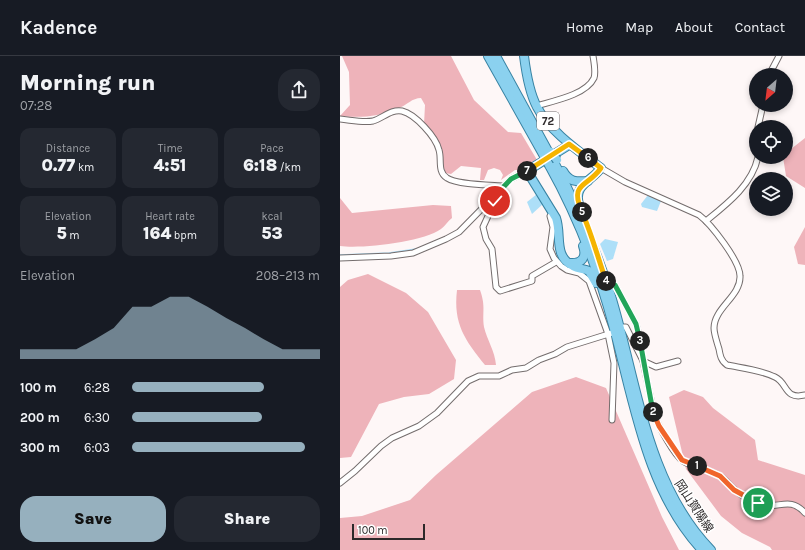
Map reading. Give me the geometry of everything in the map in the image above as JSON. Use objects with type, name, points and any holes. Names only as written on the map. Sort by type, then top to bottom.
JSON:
[{"type":"main road","name":"岡山賀陽線","points":[[488,56],[554,163],[578,208],[606,282],[614,330]]},
{"type":"main road","name":"岡山賀陽線","points":[[496,56],[548,154]]},
{"type":"main road","name":"72","points":[[524,56],[536,106],[569,144],[601,168]]},
{"type":"main road","name":"72","points":[[527,171],[569,144]]},
{"type":"main road","name":"岡山賀陽線","points":[[554,163],[569,180],[574,182],[588,181]]},
{"type":"main road","name":"岡山賀陽線","points":[[554,163],[595,268],[654,469],[670,505],[702,550]]},
{"type":"main road","name":"岡山賀陽線","points":[[592,243],[592,235],[577,196],[579,188],[597,174],[601,168]]},
{"type":"main road","points":[[527,171],[553,212],[559,226],[559,248],[561,255],[569,263]]},
{"type":"main road","name":"岡山賀陽線","points":[[566,197],[568,210],[584,248],[585,255],[579,262],[569,263]]},
{"type":"main road","name":"岡山賀陽線","points":[[569,263],[573,266],[588,271],[593,276],[614,330],[663,478],[687,520],[711,550]]},
{"type":"street","points":[[536,106],[568,97],[579,92],[591,82],[595,73],[593,56]]},
{"type":"street","points":[[773,68],[779,56]]},
{"type":"street","points":[[340,119],[364,122],[374,120],[390,113],[403,112],[419,122],[434,139],[439,150],[441,171],[446,178],[462,182],[504,186]]},
{"type":"street","points":[[706,221],[735,198],[756,164]]},
{"type":"street","points":[[601,168],[625,182],[699,215],[706,221],[737,264],[740,275],[738,286],[718,316],[714,326],[722,361],[726,364],[775,377],[789,393],[799,396],[805,395]]},
{"type":"street","points":[[340,258],[391,256],[413,253],[429,247],[459,232],[511,179],[527,171]]},
{"type":"street","points":[[494,197],[495,201],[483,227],[486,239],[492,249],[496,287],[500,291],[532,281],[532,276],[556,262]]},
{"type":"street","points":[[553,212],[550,216],[553,227],[550,248],[556,262],[567,270],[585,276],[614,330],[612,420]]},
{"type":"street","points":[[606,282],[615,285],[636,324],[639,335],[642,361],[654,414],[659,426],[682,460],[720,476],[734,490],[758,503],[763,505],[784,503],[794,505],[800,507],[805,513]]},
{"type":"street","points":[[340,483],[381,446],[392,438],[419,426],[437,413],[468,381],[480,376],[499,376],[512,370],[526,368],[538,360],[555,354],[567,346],[626,327],[642,361],[656,367],[678,361]]},
{"type":"shaded area","points":[[342,56],[451,56],[474,100],[508,132],[521,133],[537,160],[520,170],[515,170],[501,180],[503,175],[500,170],[494,168],[488,170],[484,180],[480,180],[481,168],[461,166],[451,174],[445,173],[438,142],[424,124],[425,105],[421,98],[415,99],[399,108],[376,115],[363,117],[340,116],[350,105],[349,72]]},
{"type":"shaded area","points":[[805,138],[805,188],[793,180],[793,172],[785,172],[784,164],[793,164],[793,147]]},
{"type":"shaded area","points":[[340,198],[352,213],[433,205],[451,206],[452,218],[441,229],[421,238],[392,244],[350,247],[340,246]]},
{"type":"shaded area","points":[[805,227],[805,265],[798,264],[794,247]]},
{"type":"shaded area","points":[[368,274],[406,293],[428,312],[456,360],[454,379],[429,394],[404,397],[379,404],[351,457],[340,458],[340,287],[348,280]]},
{"type":"shaded area","points":[[457,290],[480,290],[483,305],[484,327],[496,365],[485,365],[466,339],[457,313]]},
{"type":"shaded area","points":[[576,377],[606,388],[662,517],[679,550],[340,550],[340,518],[362,516],[410,500],[436,475],[532,392]]},
{"type":"shaded area","points":[[684,390],[703,397],[713,408],[755,440],[758,460],[805,475],[805,550],[772,550],[770,547],[742,533],[721,516],[686,469],[669,397]]},
{"type":"water","points":[[537,194],[543,204],[532,214],[527,202]]},
{"type":"water","points":[[648,195],[661,201],[657,211],[642,207],[641,204]]},
{"type":"water","points":[[605,239],[618,242],[613,259],[607,261],[600,244]]},
{"type":"waterway","points":[[340,255],[389,253],[416,249]]},
{"type":"route","points":[[495,201],[494,197],[511,179],[558,153],[569,144],[601,168],[597,174],[579,188],[577,196],[578,202],[592,235],[592,243],[606,282],[613,283],[615,285],[636,324],[639,335],[642,361],[654,414],[659,426],[682,460],[720,476],[734,490],[758,503]]}]
